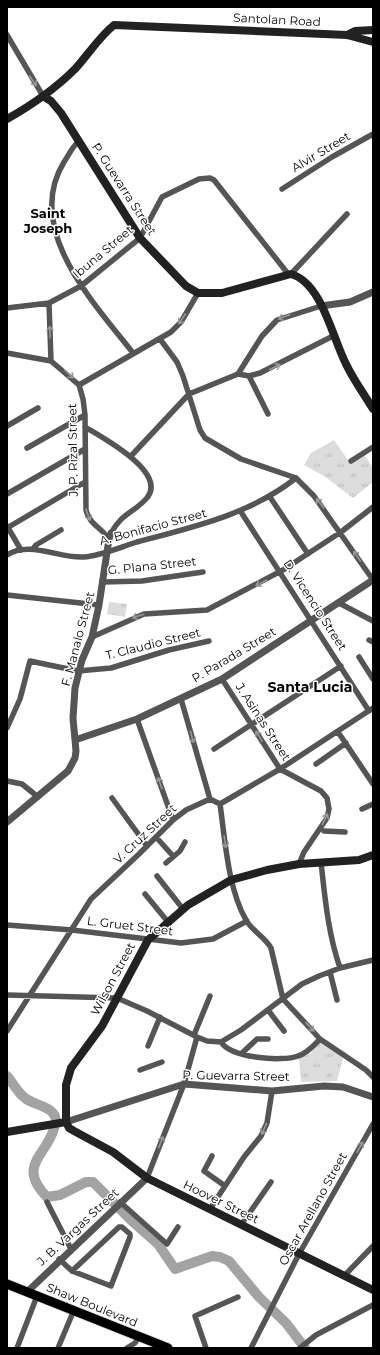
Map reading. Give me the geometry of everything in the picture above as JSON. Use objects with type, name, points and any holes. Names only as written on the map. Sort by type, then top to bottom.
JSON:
[{"type":"main road","name":"Santolan Road","points":[[43,96],[74,70],[114,25],[347,35],[373,42]]},
{"type":"main road","name":"Santolan Road","points":[[347,35],[355,31],[373,30]]},
{"type":"main road","points":[[7,119],[43,96]]},
{"type":"main road","name":"P. Guevarra Street","points":[[43,96],[55,105],[140,238],[186,286],[198,292]]},
{"type":"main road","points":[[198,292],[222,293],[290,274],[301,278],[308,284],[317,296],[346,366],[370,399],[373,409]]},
{"type":"main road","name":"Wilson Street","points":[[59,1124],[68,1075],[71,1068],[102,1026],[148,940],[168,922],[198,898],[231,880],[266,870],[299,864],[359,860],[373,855]]},
{"type":"main road","name":"P. Guevarra Street","points":[[7,1132],[59,1124]]},
{"type":"main road","name":"Hoover Street","points":[[59,1124],[113,1152],[147,1178],[373,1290]]},
{"type":"main road","name":"Shaw Boulevard","points":[[7,1284],[168,1348]]},
{"type":"street","points":[[7,35],[43,96]]},
{"type":"street","name":"Alvir Street","points":[[282,189],[332,157],[373,134]]},
{"type":"street","points":[[78,142],[57,175],[52,191],[51,210],[56,234],[81,286],[133,353]]},
{"type":"street","name":"Ibuna Street","points":[[7,308],[49,303],[81,286],[140,238],[162,197],[199,179],[210,178],[214,180],[290,274]]},
{"type":"street","points":[[290,274],[347,214]]},
{"type":"street","points":[[80,385],[171,332],[181,322],[198,292]]},
{"type":"street","points":[[238,374],[262,336],[277,320],[321,306],[350,302],[373,292]]},
{"type":"street","points":[[7,354],[52,361],[49,303]]},
{"type":"street","points":[[131,456],[189,394],[238,374],[249,376],[270,369],[333,336]]},
{"type":"street","points":[[160,339],[177,362],[200,430],[209,441],[241,460],[296,478],[314,496],[341,532],[373,580]]},
{"type":"street","name":"J. P. Rizal Street","points":[[52,361],[80,385],[84,399],[85,415],[85,482],[87,517],[110,536]]},
{"type":"street","points":[[249,376],[268,414]]},
{"type":"street","points":[[8,424],[38,408]]},
{"type":"street","points":[[27,448],[85,415]]},
{"type":"street","points":[[85,427],[131,456],[149,480],[150,489],[148,498],[120,519],[110,536]]},
{"type":"street","points":[[351,461],[373,447]]},
{"type":"street","points":[[7,494],[85,449]]},
{"type":"street","name":"A. Bonifacio Street","points":[[7,555],[21,550],[33,549],[76,557],[86,557],[241,512],[270,497],[296,478]]},
{"type":"street","points":[[21,550],[7,527],[85,482]]},
{"type":"street","points":[[270,497],[308,554]]},
{"type":"street","points":[[92,637],[144,614],[208,610],[281,572],[341,532],[373,507]]},
{"type":"street","name":"D. Vicencio Street","points":[[241,512],[341,666],[372,710]]},
{"type":"street","points":[[33,549],[36,545],[61,530]]},
{"type":"street","name":"F. Manalo Street","points":[[7,822],[68,771],[73,764],[76,751],[73,718],[78,671],[92,637],[99,605],[110,536]]},
{"type":"street","name":"G. Plana Street","points":[[103,582],[142,580],[203,572]]},
{"type":"street","name":"P. Parada Street","points":[[75,740],[137,719],[222,679],[373,580]]},
{"type":"street","points":[[7,595],[99,605]]},
{"type":"street","points":[[338,603],[373,621]]},
{"type":"street","name":"T. Claudio Street","points":[[7,728],[20,699],[30,661],[78,671],[111,668],[169,650],[210,641]]},
{"type":"street","points":[[359,657],[373,678]]},
{"type":"street","points":[[214,749],[341,666]]},
{"type":"street","name":"J. Asinas Street","points":[[222,679],[280,769],[321,791],[327,798],[329,809],[327,818],[304,852],[299,864]]},
{"type":"street","points":[[181,699],[210,800],[220,804]]},
{"type":"street","points":[[220,804],[280,769],[372,710]]},
{"type":"street","points":[[137,719],[172,820]]},
{"type":"street","points":[[338,732],[373,784]]},
{"type":"street","points":[[316,764],[346,743]]},
{"type":"street","points":[[7,781],[22,784],[38,797]]},
{"type":"street","points":[[112,798],[148,846]]},
{"type":"street","name":"V. Cruz Street","points":[[7,1030],[28,995],[91,899],[148,846],[172,820],[186,810],[210,800]]},
{"type":"street","points":[[220,804],[231,880],[246,921],[268,942],[271,948],[283,999],[320,1039],[366,1070],[373,1077]]},
{"type":"street","points":[[362,809],[373,804]]},
{"type":"street","points":[[324,831],[345,832]]},
{"type":"street","points":[[156,837],[173,856]]},
{"type":"street","points":[[166,863],[180,851],[185,842]]},
{"type":"street","points":[[321,862],[327,920],[333,947],[340,968]]},
{"type":"street","points":[[157,876],[184,909]]},
{"type":"street","points":[[146,894],[168,922]]},
{"type":"street","name":"L. Gruet Street","points":[[7,927],[72,930],[181,943],[213,939],[234,929],[246,921]]},
{"type":"street","points":[[7,995],[117,998],[160,1017],[207,1041],[222,1042],[241,1030],[302,984],[340,968],[373,960]]},
{"type":"street","points":[[330,972],[337,1000]]},
{"type":"street","points":[[147,1178],[184,1084],[196,1036],[210,996]]},
{"type":"street","points":[[268,1010],[284,1031]]},
{"type":"street","points":[[148,1046],[160,1017]]},
{"type":"street","points":[[242,1053],[257,1039],[268,1039]]},
{"type":"street","points":[[222,1042],[226,1047],[260,1059],[284,1059],[298,1056],[307,1052],[320,1039]]},
{"type":"street","points":[[140,1070],[162,1062]]},
{"type":"street","name":"P. Guevarra Street","points":[[59,1124],[184,1084],[272,1091],[324,1086],[343,1088],[373,1097]]},
{"type":"street","points":[[210,1209],[261,1136],[267,1124],[272,1091]]},
{"type":"street","name":"Oscar Arellano Street","points":[[251,1348],[299,1254],[373,1124]]},
{"type":"street","points":[[212,1156],[204,1171],[225,1186]]},
{"type":"street","name":"J. B. Vargas Street","points":[[27,1292],[59,1259],[147,1178]]},
{"type":"street","points":[[241,1225],[271,1182]]},
{"type":"street","points":[[48,1202],[71,1248]]},
{"type":"street","points":[[118,1204],[167,1244],[178,1227]]},
{"type":"street","points":[[59,1259],[72,1271],[111,1286],[130,1234],[122,1226],[119,1227],[72,1271]]},
{"type":"street","points":[[344,1276],[373,1246]]},
{"type":"street","points":[[17,1348],[37,1296]]},
{"type":"street","points":[[206,1348],[195,1316],[238,1297]]},
{"type":"street","points":[[301,1346],[316,1335],[373,1305]]},
{"type":"street","points":[[58,1348],[74,1310]]},
{"type":"street","points":[[127,1348],[135,1343],[139,1336]]},
{"type":"green space","points":[[334,440],[350,463],[364,454],[373,468],[373,482],[353,498],[324,476],[304,465],[311,453]]},
{"type":"green space","points":[[109,602],[127,604],[125,617],[107,614]]},
{"type":"green space","points":[[320,1041],[343,1058],[337,1081],[301,1082],[299,1058],[310,1054]]},
{"type":"waterway","points":[[7,1076],[22,1096],[29,1101],[48,1109],[55,1116],[56,1121]]},
{"type":"waterway","points":[[55,1125],[52,1135],[34,1168],[34,1176],[38,1186],[47,1197],[60,1195],[86,1182],[93,1182],[132,1221],[158,1244],[175,1269],[212,1256],[220,1257],[229,1261],[259,1297],[286,1323],[305,1348]]},
{"type":"district","name":"Saint Joseph","points":[[48,220]]},
{"type":"district","name":"Santa Lucia","points":[[310,687]]}]
